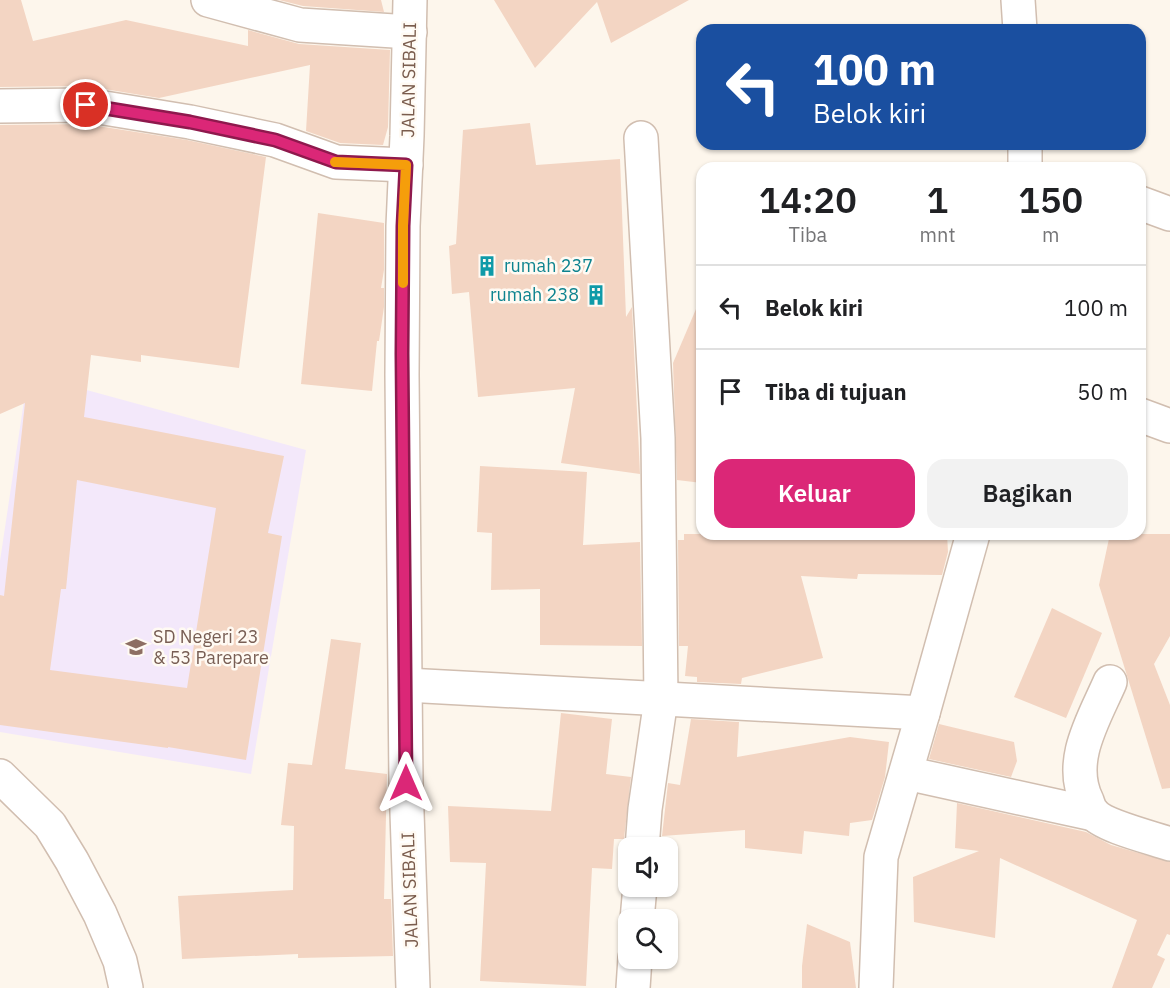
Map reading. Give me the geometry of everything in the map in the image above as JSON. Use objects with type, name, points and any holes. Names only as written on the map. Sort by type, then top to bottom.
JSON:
[{"type":"street","points":[[208,0],[300,25],[410,16]]},
{"type":"street","points":[[1018,0],[1020,24]]},
{"type":"street","name":"JALAN SIBALI","points":[[410,16],[403,226],[402,352],[406,783],[413,988]]},
{"type":"street","points":[[0,106],[86,105],[190,122],[275,140],[336,162],[406,165]]},
{"type":"street","points":[[641,138],[658,438],[662,699],[643,837]]},
{"type":"street","points":[[1146,205],[1170,214]]},
{"type":"street","points":[[1146,417],[1170,426]]},
{"type":"street","points":[[876,988],[881,857],[971,540]]},
{"type":"street","points":[[1093,814],[1083,792],[1078,767],[1084,742],[1110,682]]},
{"type":"street","points":[[406,685],[923,713]]},
{"type":"street","points":[[906,773],[1093,814],[1111,824],[1170,844]]},
{"type":"street","points":[[0,776],[50,825],[72,861],[104,923],[120,961],[126,988]]},
{"type":"street","points":[[633,988],[634,969]]},
{"type":"shaded area","name":"SD Negeri 23 & 53 Parepare","points":[[28,374],[306,450],[251,774],[0,732],[0,561]]},
{"type":"building","points":[[0,0],[21,0],[33,41],[126,20],[248,46],[248,30],[299,44],[390,50],[388,127],[383,145],[340,143],[306,131],[310,65],[159,98],[86,86],[0,87]]},
{"type":"building","points":[[279,0],[381,0],[384,12],[303,6]]},
{"type":"building","points":[[494,0],[689,0],[611,43],[597,2],[535,68]]},
{"type":"building","points":[[530,123],[536,165],[620,159],[626,317],[632,307],[640,474],[561,463],[575,388],[478,397],[469,292],[452,294],[449,246],[456,244],[463,130]]},
{"type":"building","points":[[85,124],[187,140],[266,157],[239,368],[141,355],[141,362],[91,355],[84,417],[284,456],[268,533],[282,536],[246,760],[168,747],[0,725],[0,595],[4,596],[25,403],[0,414],[0,125]],"holes":[[[77,480],[216,508],[187,688],[50,670],[61,589],[66,589]]]},
{"type":"building","points":[[318,213],[384,223],[384,270],[381,288],[384,288],[384,307],[379,341],[377,341],[372,391],[301,384]]},
{"type":"building","points":[[696,309],[696,482],[677,480],[673,363]]},
{"type":"building","points":[[480,466],[587,472],[583,545],[640,542],[642,646],[540,645],[540,589],[491,590],[492,533],[477,532]]},
{"type":"building","points":[[684,534],[696,534],[696,540],[947,540],[948,552],[942,575],[858,574],[857,579],[801,576],[823,658],[742,678],[741,684],[697,682],[697,677],[685,676],[688,646],[679,646],[678,540],[684,540]]},
{"type":"building","points":[[1146,534],[1170,534],[1170,636],[1154,664],[1170,705],[1170,788],[1162,789],[1099,585],[1109,540],[1146,540]]},
{"type":"building","points":[[1052,608],[1102,633],[1066,718],[1014,697]]},
{"type":"building","points":[[331,639],[361,643],[345,769],[387,774],[384,899],[391,899],[393,956],[298,958],[298,954],[182,959],[178,896],[293,890],[294,826],[281,825],[288,763],[312,765]]},
{"type":"building","points":[[561,713],[612,719],[606,774],[631,777],[624,837],[614,839],[612,869],[592,868],[586,986],[480,981],[486,863],[450,862],[448,806],[551,811]]},
{"type":"building","points":[[691,719],[739,722],[737,757],[850,737],[889,742],[885,777],[872,820],[850,823],[849,836],[804,831],[802,854],[745,848],[745,830],[662,836],[668,783],[680,785]]},
{"type":"building","points":[[939,724],[1014,742],[1017,761],[1011,777],[929,759]]},
{"type":"building","points":[[957,803],[1086,832],[1111,845],[1170,862],[1170,935],[1167,934],[1157,955],[1165,959],[1152,988],[1112,988],[1137,920],[1000,858],[995,938],[914,922],[913,877],[979,851],[955,848]]},
{"type":"building","points":[[807,924],[850,942],[856,988],[802,988]]},
{"type":"slow traffic","points":[[335,162],[406,165],[403,283]]},
{"type":"place","name":"rumah 237","points":[[487,266]]},
{"type":"place","name":"rumah 238","points":[[596,295]]},
{"type":"place","name":"SD Negeri 23 & 53 Parepare","points":[[136,647]]},
{"type":"route","points":[[86,105],[190,122],[275,140],[336,162],[406,165],[402,354],[406,783]]}]
